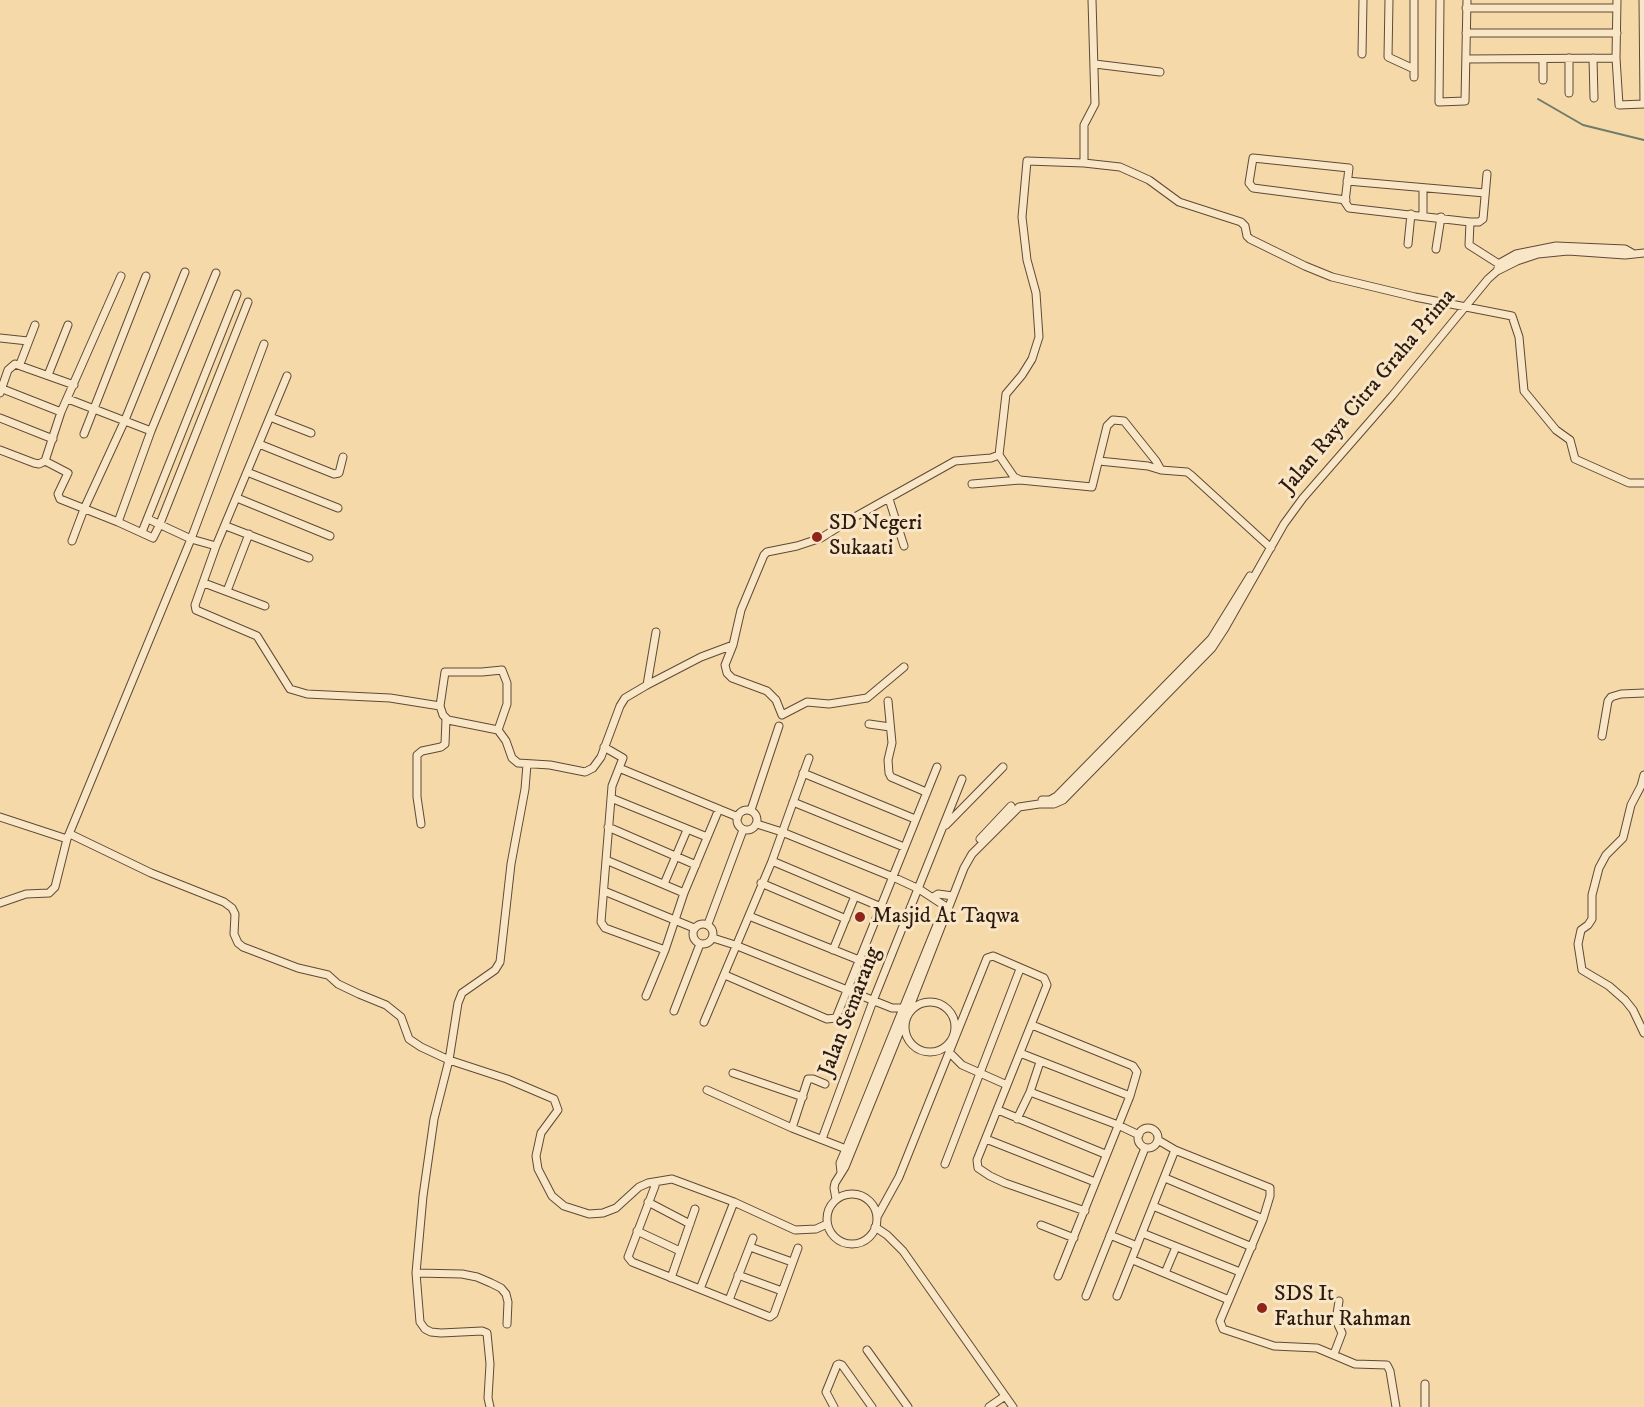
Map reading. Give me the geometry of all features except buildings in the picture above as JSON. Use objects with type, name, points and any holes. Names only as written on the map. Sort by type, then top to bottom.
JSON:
[{"type":"street","points":[[1084,163],[1083,133],[1085,123],[1095,104],[1092,0]]},
{"type":"street","points":[[1362,54],[1363,0]]},
{"type":"street","points":[[1389,0],[1388,57],[1414,73],[1414,0]]},
{"type":"street","points":[[1440,0],[1439,102],[1465,101],[1467,4],[1617,4],[1616,58],[1619,105],[1644,104],[1643,0]]},
{"type":"street","points":[[1466,33],[1617,33]]},
{"type":"street","points":[[1543,58],[1543,80]]},
{"type":"street","points":[[1569,58],[1569,93]]},
{"type":"street","points":[[1593,58],[1594,98]]},
{"type":"street","points":[[1466,59],[1616,58]]},
{"type":"street","points":[[1095,64],[1160,72]]},
{"type":"street","points":[[1346,200],[1253,188],[1249,183],[1253,158],[1349,168],[1346,200],[1349,208],[1470,222],[1479,222],[1483,219],[1487,174]]},
{"type":"street","points":[[1020,480],[1014,477],[999,455],[1006,394],[1022,375],[1032,358],[1039,337],[1036,293],[1027,260],[1022,217],[1026,163],[1029,160],[1120,167],[1149,180],[1179,202],[1206,212],[1239,220],[1245,226],[1246,234],[1250,239],[1332,277],[1512,316],[1519,337],[1524,391],[1556,430],[1570,440],[1575,459],[1629,483],[1644,483]]},
{"type":"street","points":[[1347,181],[1485,193]]},
{"type":"street","points":[[1423,188],[1423,216]]},
{"type":"street","points":[[1408,244],[1411,214]]},
{"type":"street","points":[[1437,249],[1441,218]]},
{"type":"street","points":[[1470,222],[1469,245],[1500,267]]},
{"type":"street","name":"Jalan Raya Citra Graha Prima","points":[[841,1172],[905,1015],[933,930],[946,907],[964,858],[990,828],[1016,803],[1039,802],[1056,796],[1223,627],[1269,547],[1303,498],[1392,396],[1479,287],[1500,267],[1528,256],[1557,252],[1625,255],[1644,253]]},
{"type":"street","points":[[72,541],[84,508],[125,420],[185,272]]},
{"type":"street","points":[[118,522],[151,431],[216,273]]},
{"type":"street","points":[[0,450],[34,463],[39,464],[45,461],[62,412],[121,276]]},
{"type":"street","points":[[84,434],[146,276]]},
{"type":"street","points":[[142,532],[237,294]]},
{"type":"street","points":[[45,461],[68,473],[58,494],[60,499],[153,538],[248,302]]},
{"type":"street","points":[[20,364],[35,325]]},
{"type":"street","points":[[48,375],[68,325]]},
{"type":"street","points":[[0,338],[28,341]]},
{"type":"street","points":[[0,903],[26,894],[48,894],[53,890],[68,836],[191,539],[264,344]]},
{"type":"street","points":[[62,412],[1,390],[8,370],[15,363],[20,364],[74,385]]},
{"type":"street","points":[[287,376],[216,546],[195,607],[196,610],[257,636],[290,688],[307,694],[327,697],[390,698],[440,706]]},
{"type":"street","points":[[68,399],[151,431]]},
{"type":"street","points":[[270,417],[311,433]]},
{"type":"street","points":[[0,418],[53,439]]},
{"type":"street","points":[[972,484],[1020,480],[1092,487],[1107,426],[1113,420],[1119,420],[1128,425],[1161,470]]},
{"type":"street","points":[[259,444],[334,474],[339,473],[343,457]]},
{"type":"street","points":[[904,667],[867,698],[829,704],[807,702],[782,715],[776,700],[767,691],[732,678],[727,673],[725,665],[733,645],[741,609],[764,555],[771,550],[797,546],[821,538],[956,461],[991,458],[999,455]]},
{"type":"street","points":[[1099,461],[1186,472],[1269,547]]},
{"type":"street","points":[[247,472],[338,507]]},
{"type":"street","points":[[237,498],[330,536]]},
{"type":"street","points":[[889,499],[904,546]]},
{"type":"street","points":[[148,519],[191,539],[216,546]]},
{"type":"street","points":[[226,526],[309,558]]},
{"type":"street","points":[[227,591],[249,534]]},
{"type":"street","points":[[204,582],[266,606]]},
{"type":"street","points":[[647,685],[656,632]]},
{"type":"street","points":[[498,730],[507,704],[507,683],[502,670],[445,672],[440,706],[442,715],[446,719],[455,723],[498,730],[506,741],[512,758],[518,763],[550,765],[585,772],[593,768],[622,702],[647,685],[708,654],[733,645]]},
{"type":"street","points":[[1602,736],[1608,701],[1611,697],[1621,693],[1644,693]]},
{"type":"street","points":[[888,701],[892,744],[888,766],[891,777],[926,792]]},
{"type":"street","points":[[421,824],[417,797],[417,755],[422,751],[445,744],[446,719]]},
{"type":"street","points":[[869,724],[890,727]]},
{"type":"street","points":[[752,810],[779,726]]},
{"type":"street","points":[[604,747],[622,757],[612,786],[601,922],[603,926],[665,950]]},
{"type":"street","points":[[704,1022],[772,861],[809,758]]},
{"type":"street","points":[[490,1407],[487,1333],[482,1331],[441,1333],[425,1329],[420,1322],[416,1272],[423,1196],[434,1119],[449,1060],[460,996],[495,970],[500,962],[511,864],[525,789],[527,764]]},
{"type":"street","points":[[725,975],[829,1019],[836,1018],[937,767]]},
{"type":"street","name":"Jalan Semarang","points":[[941,831],[1003,767]]},
{"type":"street","points":[[619,768],[738,817]]},
{"type":"street","points":[[803,773],[915,819]]},
{"type":"street","points":[[1644,775],[1631,805],[1623,838],[1601,862],[1592,896],[1592,919],[1581,930],[1578,944],[1582,970],[1605,983],[1625,1000],[1644,1033]]},
{"type":"street","name":"Jalan Semarang","points":[[822,1139],[873,1001],[962,779]]},
{"type":"street","points":[[611,798],[707,837]]},
{"type":"street","points":[[793,802],[904,847]]},
{"type":"street","points":[[646,996],[665,950],[684,892],[719,809]]},
{"type":"street","points":[[752,810],[758,819],[757,824],[749,831],[743,830],[739,827],[738,817],[741,812],[752,810]]},
{"type":"street","points":[[0,817],[68,836],[224,902],[232,908],[235,914],[234,934],[238,943],[243,947],[298,968],[328,975],[339,984],[386,1005],[401,1017],[409,1038],[414,1043],[449,1060],[507,1079],[551,1097],[556,1102],[557,1112],[541,1133],[536,1156],[538,1170],[543,1181],[552,1196],[564,1206],[590,1214],[603,1213],[616,1208],[639,1187],[672,1179],[734,1202],[795,1230],[816,1229],[827,1224]]},
{"type":"street","points":[[757,824],[892,877],[919,889],[946,907]]},
{"type":"street","points":[[608,828],[696,865]]},
{"type":"street","points":[[664,884],[687,830]]},
{"type":"street","points":[[708,924],[743,830]]},
{"type":"street","points":[[606,860],[684,892]]},
{"type":"street","points":[[772,861],[881,907]]},
{"type":"street","points":[[761,883],[846,919]]},
{"type":"street","points":[[604,891],[694,928]]},
{"type":"street","points":[[933,897],[938,894],[951,895]]},
{"type":"street","points":[[833,950],[855,896]]},
{"type":"street","points":[[749,916],[859,960]]},
{"type":"street","points":[[703,923],[708,924],[713,930],[713,938],[710,942],[700,944],[695,940],[694,928],[703,923]]},
{"type":"street","points":[[713,938],[905,1015]]},
{"type":"street","points":[[674,1011],[700,944]]},
{"type":"street","points":[[877,1216],[872,1204],[861,1196],[848,1194],[836,1199],[828,1210],[827,1224],[835,1238],[850,1244],[865,1240],[875,1227],[877,1216],[899,1177],[987,958],[994,956],[1047,980],[1047,985],[977,1160],[978,1168],[1005,1183],[1085,1211]]},
{"type":"street","points":[[945,1164],[1020,969]]},
{"type":"street","points":[[927,1002],[940,1004],[954,1019],[955,1036],[939,1051],[928,1053],[918,1050],[907,1038],[905,1015],[920,1004],[927,1002]]},
{"type":"street","points":[[892,1008],[905,1015]]},
{"type":"street","name":"Jalan Raya Citra Graha Prima","points":[[841,1172],[840,1163],[905,1015]]},
{"type":"street","points":[[1032,1025],[1133,1066],[1137,1072],[1130,1096],[1058,1276]]},
{"type":"street","points":[[950,1053],[962,1065],[1007,1085]]},
{"type":"street","points":[[1020,1053],[1130,1096]]},
{"type":"street","points":[[1017,1119],[1030,1092],[1040,1062]]},
{"type":"street","points":[[945,1065],[962,1065]]},
{"type":"street","points":[[733,1073],[803,1097]]},
{"type":"street","points":[[792,1128],[809,1078],[825,1084]]},
{"type":"street","points":[[707,1090],[846,1149]]},
{"type":"street","points":[[1030,1092],[1139,1135]]},
{"type":"street","points":[[998,1110],[1105,1154]]},
{"type":"street","points":[[1154,1129],[1158,1134],[1156,1145],[1145,1148],[1138,1140],[1139,1135],[1142,1130],[1154,1129]]},
{"type":"street","points":[[986,1139],[1095,1182]]},
{"type":"street","points":[[1158,1140],[1175,1150],[1270,1188],[1263,1219],[1220,1321],[1223,1329],[1274,1346],[1317,1348],[1355,1364],[1387,1365],[1396,1407]]},
{"type":"street","points":[[1086,1296],[1145,1148]]},
{"type":"street","points":[[1117,1296],[1175,1150]]},
{"type":"street","points":[[836,1199],[834,1188],[841,1172]]},
{"type":"street","points":[[1165,1178],[1263,1219]]},
{"type":"street","points":[[655,1186],[637,1231],[629,1260],[770,1317],[774,1314],[798,1248]]},
{"type":"street","points":[[648,1202],[690,1224]]},
{"type":"street","points":[[700,1289],[734,1202]]},
{"type":"street","points":[[1153,1206],[1252,1246]]},
{"type":"street","points":[[671,1278],[695,1209]]},
{"type":"street","points":[[1041,1225],[1074,1238]]},
{"type":"street","points":[[875,1227],[903,1251],[1013,1407]]},
{"type":"street","points":[[637,1231],[680,1251]]},
{"type":"street","points":[[1142,1233],[1240,1272]]},
{"type":"street","points":[[1110,1235],[1137,1246]]},
{"type":"street","points":[[729,1300],[753,1238]]},
{"type":"street","points":[[750,1247],[792,1262]]},
{"type":"street","points":[[1165,1273],[1176,1247]]},
{"type":"street","points":[[1133,1260],[1229,1300]]},
{"type":"street","points":[[416,1272],[462,1274],[477,1277],[501,1288],[508,1302],[507,1324]]},
{"type":"street","points":[[738,1275],[782,1291]]},
{"type":"street","points":[[1334,1354],[1341,1333],[1336,1320],[1339,1301]]},
{"type":"street","points":[[867,1350],[908,1407]]},
{"type":"street","points":[[834,1407],[826,1392],[839,1364],[872,1407]]},
{"type":"street","points":[[1425,1384],[1425,1407]]},
{"type":"street","points":[[989,1407],[1005,1396]]},
{"type":"waterway","points":[[1538,99],[1583,125],[1644,140]]},
{"type":"place","name":"SD Negeri Sukaati","points":[[817,537]]},
{"type":"place","name":"Masjid At Taqwa","points":[[860,917]]},
{"type":"place","name":"SDS It Fathur Rahman","points":[[1262,1308]]}]
